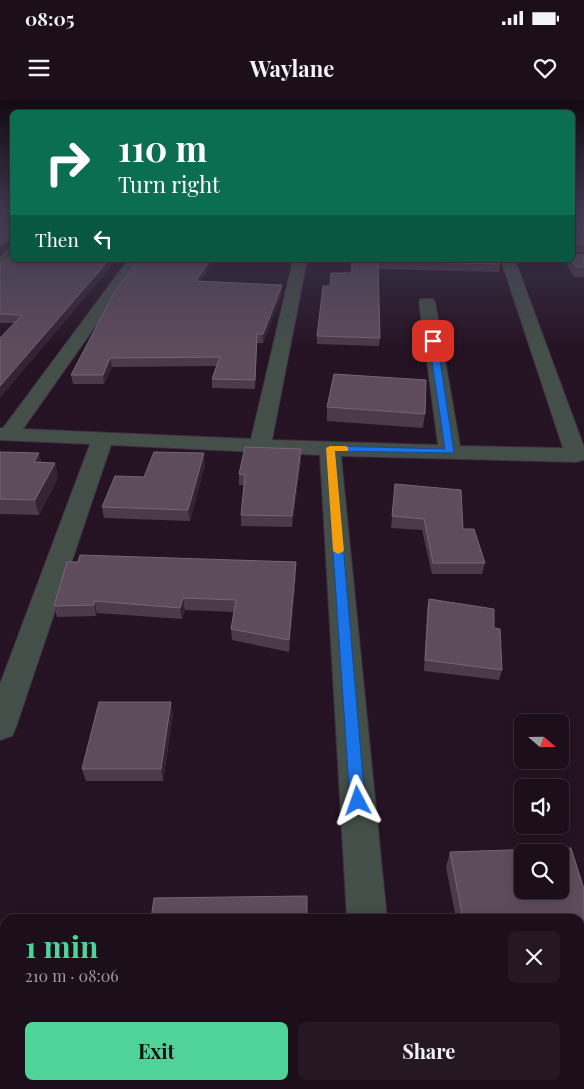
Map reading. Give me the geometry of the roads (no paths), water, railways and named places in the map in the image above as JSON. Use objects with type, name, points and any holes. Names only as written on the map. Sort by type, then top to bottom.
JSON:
[{"type":"street","points":[[4,435],[134,262]]},
{"type":"street","points":[[260,446],[300,262]]},
{"type":"street","points":[[4,435],[260,446],[576,455],[509,262]]},
{"type":"street","points":[[427,302],[450,452]]},
{"type":"street","points":[[0,727],[103,439]]},
{"type":"street","points":[[330,448],[367,914]]}]
